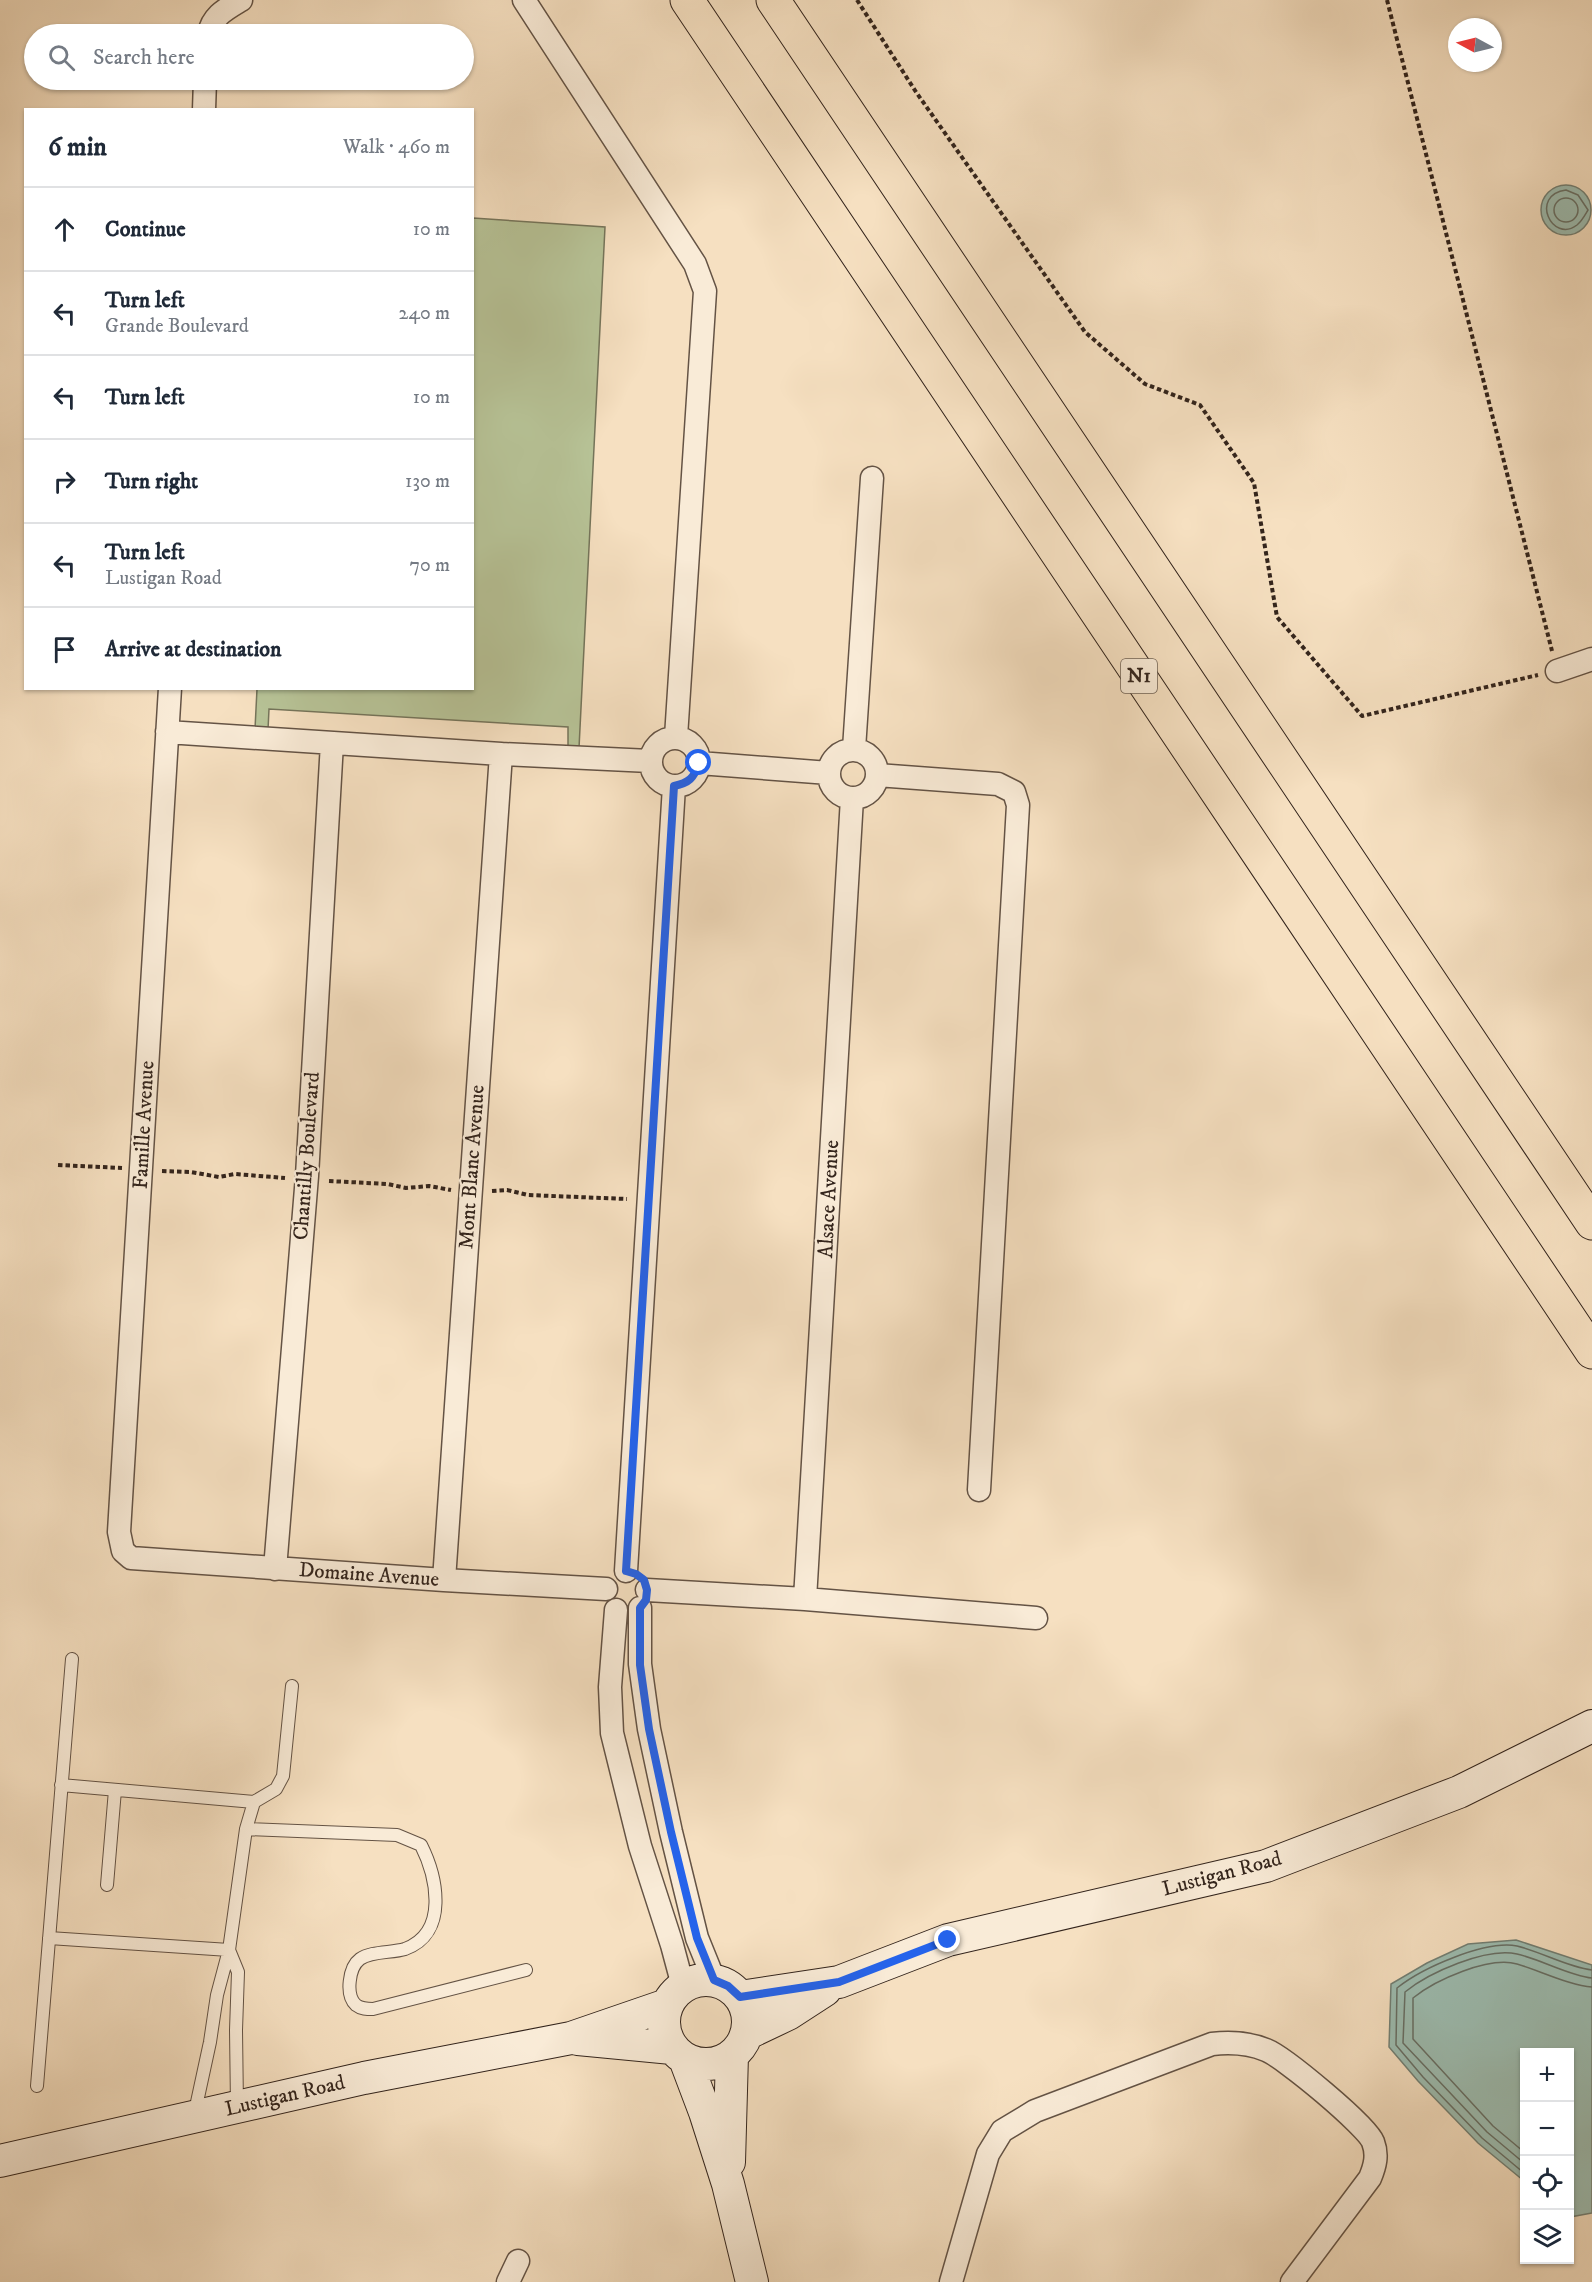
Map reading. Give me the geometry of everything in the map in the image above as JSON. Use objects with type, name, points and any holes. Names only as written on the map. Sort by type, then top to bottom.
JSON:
[{"type":"highway","name":"N1","points":[[687,0],[1592,1352]]},
{"type":"highway","points":[[773,0],[1592,1223]]},
{"type":"street","points":[[212,24],[220,13],[241,0]]},
{"type":"street","points":[[524,0],[695,264],[705,291],[676,737]]},
{"type":"street","points":[[204,108],[205,90]]},
{"type":"street","points":[[854,749],[872,478]]},
{"type":"street","points":[[1557,671],[1592,659]]},
{"type":"street","name":"Famille Avenue","points":[[131,1558],[123,1551],[119,1532],[170,690]]},
{"type":"street","points":[[167,732],[501,754],[650,761]]},
{"type":"street","points":[[676,737],[688,741],[696,751],[699,763],[695,775],[686,784],[674,786],[662,783],[653,773],[650,761],[654,749],[663,740],[676,737]]},
{"type":"street","name":"Chantilly Boulevard","points":[[275,1569],[307,1179],[332,743]]},
{"type":"street","points":[[854,749],[866,753],[875,762],[878,775],[874,787],[864,795],[852,798],[840,795],[832,785],[829,773],[833,761],[842,752],[854,749]]},
{"type":"street","name":"Mont Blanc Avenue","points":[[444,1580],[501,754]]},
{"type":"street","points":[[699,763],[829,773]]},
{"type":"street","points":[[878,775],[998,784],[1014,792],[1018,805],[979,1490]]},
{"type":"street","points":[[626,1571],[674,786]]},
{"type":"street","name":"Alsace Avenue","points":[[805,1599],[852,798]]},
{"type":"street","name":"Domaine Avenue","points":[[131,1558],[606,1589]]},
{"type":"street","points":[[714,1980],[697,1938],[648,1721],[640,1665],[644,1599],[644,1580],[626,1571],[614,1575],[606,1589],[606,1598],[616,1610],[628,1613],[644,1599],[805,1599],[1036,1617]]},
{"type":"street","points":[[616,1610],[610,1687],[612,1726],[639,1846],[669,1934],[675,1996],[664,2027],[705,2112],[728,2184],[752,2282]]},
{"type":"street","points":[[612,1726],[648,1721]]},
{"type":"street","name":"Lustigan Road","points":[[739,2045],[839,1982],[948,1940],[1266,1866],[1459,1792],[1592,1726]]},
{"type":"street","points":[[626,1793],[661,1785]]},
{"type":"street","points":[[675,1996],[703,1980],[714,1980],[728,1986],[740,1997],[746,2008],[748,2021],[739,2045],[728,2184]]},
{"type":"street","name":"Lustigan Road","points":[[740,1997],[839,1982]]},
{"type":"street","name":"Lustigan Road","points":[[0,2161],[364,2078],[571,2038],[675,1996]]},
{"type":"street","name":"Lustigan Road","points":[[571,2038],[678,2053]]},
{"type":"street","points":[[951,2282],[988,2154],[1002,2131],[1035,2111],[1212,2044],[1231,2042],[1266,2050],[1288,2062],[1362,2128],[1373,2141],[1376,2154],[1371,2178],[1292,2282]]},
{"type":"street","points":[[678,2053],[696,2063],[709,2064],[721,2062],[739,2045]]},
{"type":"street","points":[[508,2282],[518,2261]]},
{"type":"lane","points":[[37,2086],[72,1659]]},
{"type":"lane","points":[[62,1785],[254,1802],[276,1789],[283,1776],[292,1686]]},
{"type":"lane","points":[[107,1885],[115,1790]]},
{"type":"lane","points":[[194,2117],[210,2042],[217,1995],[229,1950],[246,1829],[254,1802]]},
{"type":"lane","points":[[246,1829],[397,1835],[421,1845],[428,1859],[434,1884],[435,1915],[429,1928],[416,1944],[404,1949],[362,1958],[355,1964],[350,1976],[350,1994],[355,2004],[363,2009],[373,2009],[526,1970]]},
{"type":"lane","points":[[49,1938],[229,1950]]},
{"type":"lane","points":[[229,1950],[238,1972],[237,2108]]},
{"type":"path","points":[[857,0],[916,92],[1085,332],[1145,384],[1200,405],[1254,483],[1277,617],[1362,716],[1557,671],[1388,0]]},
{"type":"path","points":[[58,1165],[191,1172],[219,1177],[235,1174],[388,1184],[406,1188],[429,1186],[447,1190],[507,1190],[520,1194],[649,1201]]},
{"type":"green space","points":[[474,218],[605,227],[579,748],[568,748],[568,727],[269,709],[268,730],[255,729],[257,690],[474,690]]},
{"type":"water","points":[[1561,185],[1571,185],[1584,192],[1591,205],[1591,215],[1584,228],[1571,235],[1561,235],[1552,231],[1545,224],[1541,215],[1541,205],[1545,196],[1552,189]]},
{"type":"water","points":[[1516,1940],[1592,1965],[1592,2213],[1574,2216],[1574,2048],[1520,2048],[1520,2178],[1478,2143],[1418,2081],[1389,2047],[1391,1984],[1427,1963],[1468,1944]]},
{"type":"route","points":[[699,763],[695,775],[686,784],[674,786],[626,1571],[644,1580],[647,1590],[646,1600],[640,1608],[640,1665],[649,1729],[697,1938],[714,1980],[728,1986],[740,1997],[839,1982],[948,1940]]}]
